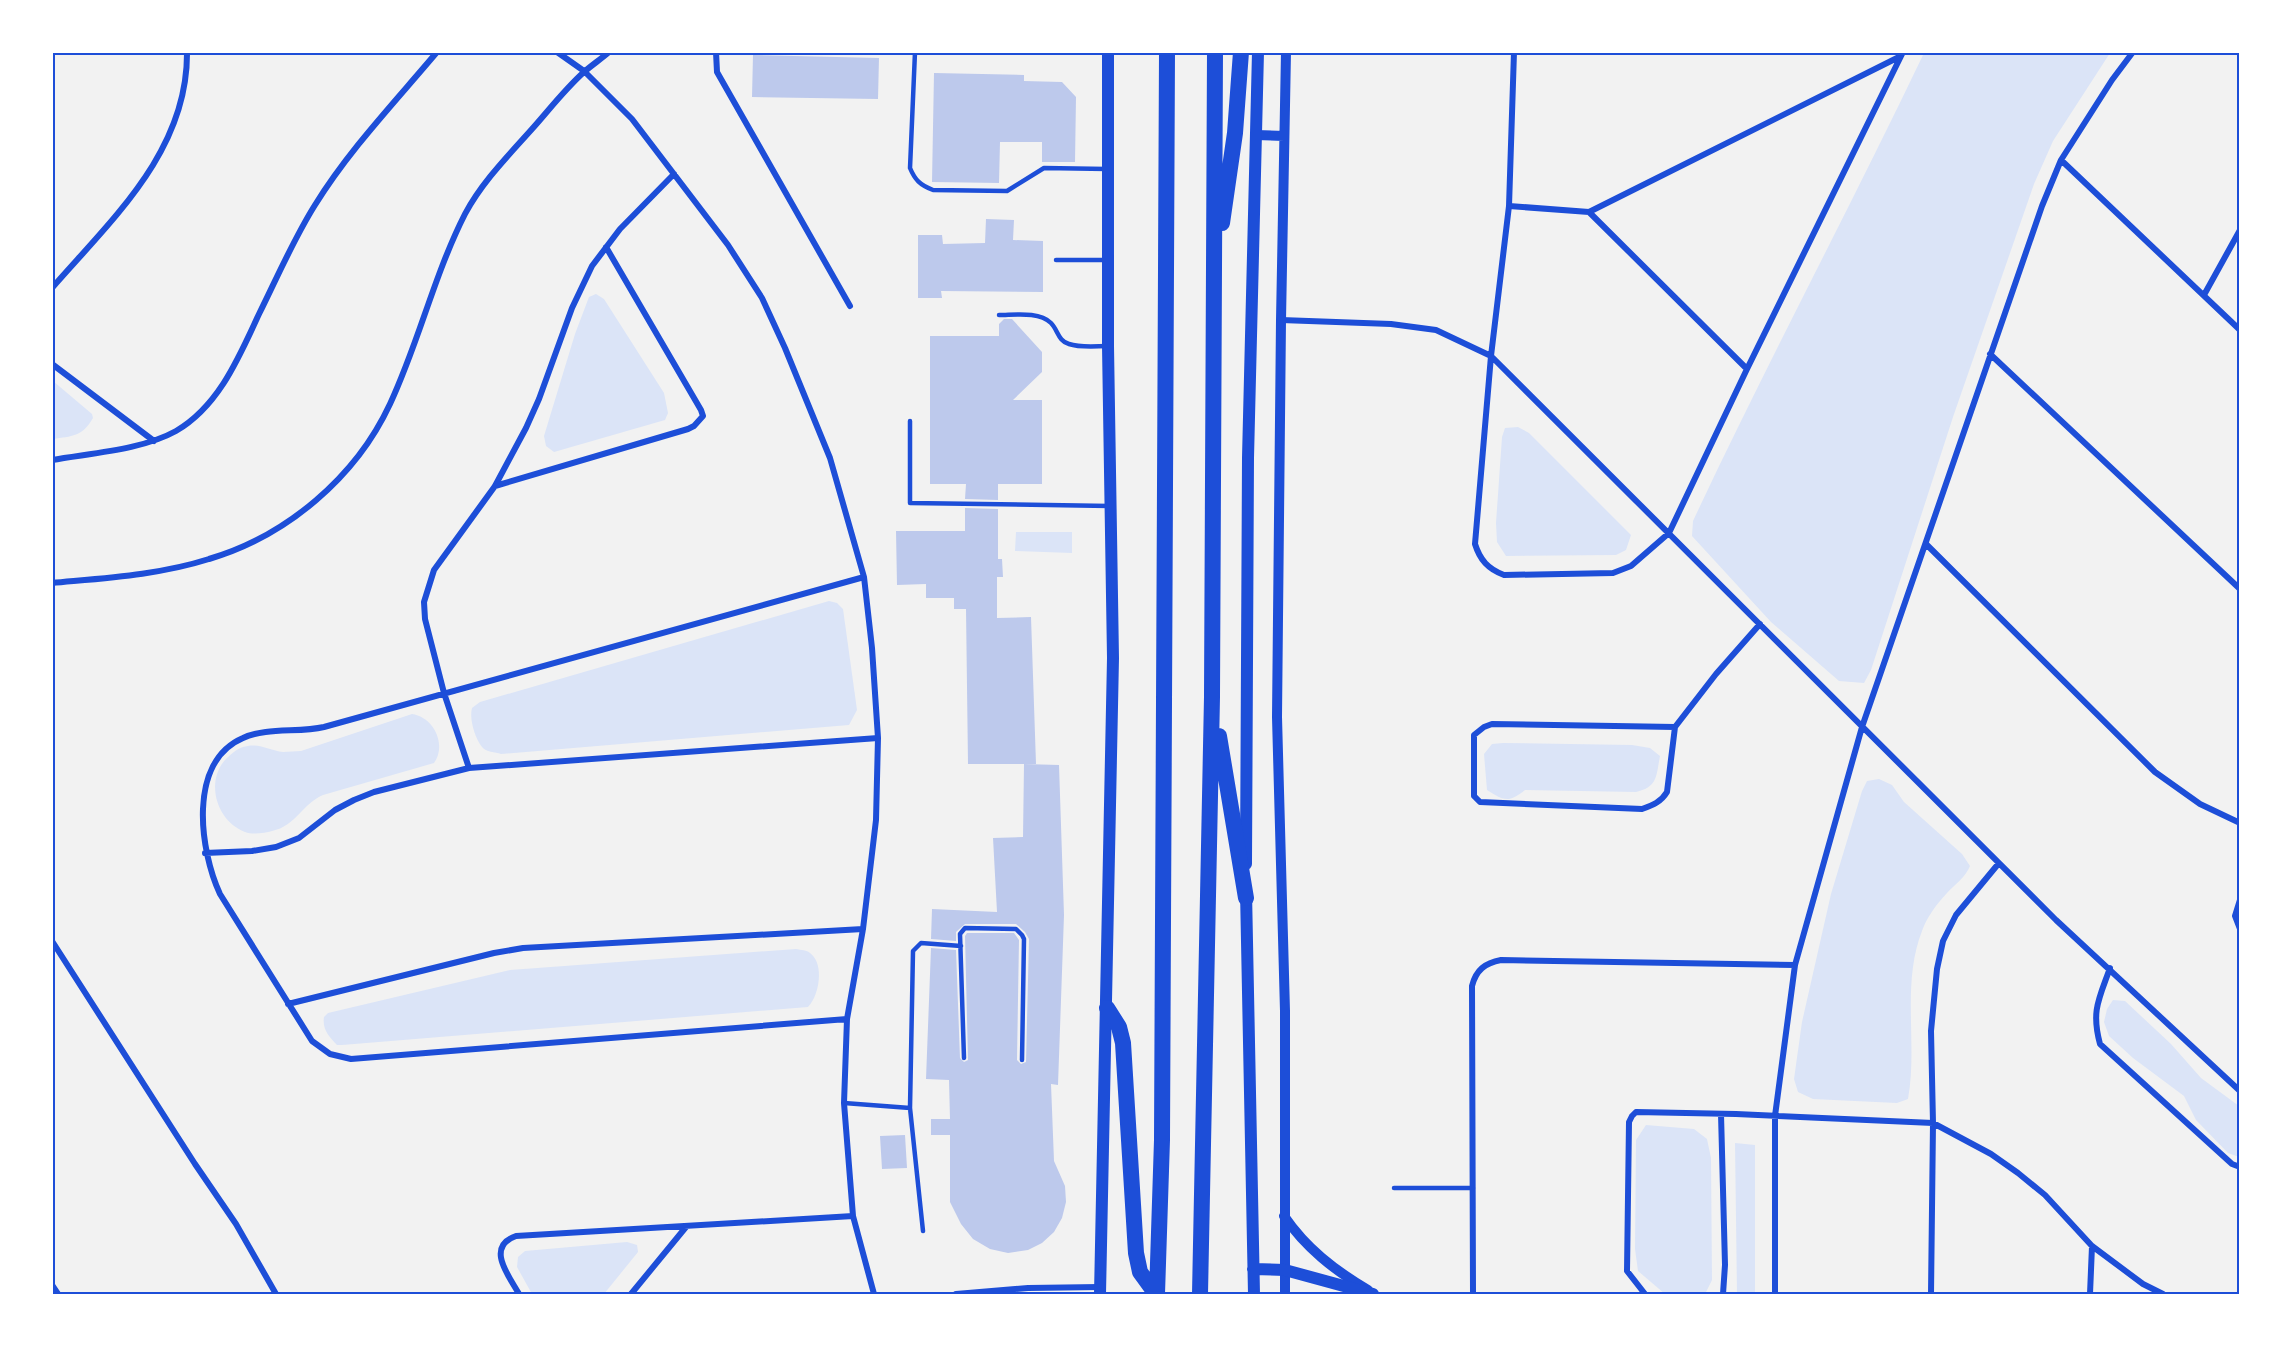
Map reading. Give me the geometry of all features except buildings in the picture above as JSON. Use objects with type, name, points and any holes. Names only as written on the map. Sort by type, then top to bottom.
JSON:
[{"type":"highway","points":[[1157,1294],[1162,1128],[1167,52]]},
{"type":"highway","points":[[1200,1294],[1212,697],[1215,52]]},
{"type":"highway","points":[[1213,293],[1235,133],[1241,52]]},
{"type":"highway","points":[[1212,697],[1246,898]]},
{"type":"highway","points":[[1107,1008],[1119,1027],[1123,1043],[1136,1253],[1140,1272],[1157,1294]]},
{"type":"main road","points":[[1100,1291],[1113,658],[1108,346],[1108,52]]},
{"type":"main road","points":[[1254,1294],[1246,898],[1248,458],[1258,52]]},
{"type":"main road","points":[[1253,1269],[1285,1270],[1374,1294]]},
{"type":"street","points":[[52,288],[132,197],[159,158],[183,96],[187,52]]},
{"type":"street","points":[[52,460],[154,441],[176,431],[194,419],[211,402],[225,382],[315,204],[350,156],[437,52]]},
{"type":"street","points":[[557,52],[584,72],[632,119],[728,244],[766,308],[830,458],[864,577],[879,738],[876,820],[863,929],[847,1019],[844,1103],[854,1216],[874,1294]]},
{"type":"street","points":[[52,583],[135,575],[210,559],[243,546],[314,503],[338,480],[358,456],[390,405],[451,245],[479,191],[584,72],[609,52]]},
{"type":"street","points":[[716,52],[717,72],[850,306]]},
{"type":"street","points":[[1285,1294],[1285,1011],[1276,717],[1286,52]]},
{"type":"street","points":[[1514,52],[1509,206],[1491,356],[1475,544],[1478,555],[1485,564],[1504,574],[1613,573],[1631,566],[1669,534],[1747,369],[1902,54]]},
{"type":"street","points":[[1775,1294],[1775,1116],[1795,965],[1862,727],[1927,545],[2042,206],[2061,160],[2112,80],[2133,52]]},
{"type":"street","points":[[1509,206],[1589,212],[1902,54]]},
{"type":"street","points":[[1256,135],[1284,136]]},
{"type":"street","points":[[2061,160],[2240,330]]},
{"type":"street","points":[[469,768],[444,693],[425,619],[424,602],[428,586],[434,570],[495,486],[539,399],[582,286],[606,246],[674,174]]},
{"type":"street","points":[[1589,212],[1747,369]]},
{"type":"street","points":[[2204,295],[2240,230]]},
{"type":"street","points":[[495,486],[688,429],[703,416],[606,246]]},
{"type":"street","points":[[1281,320],[1391,324],[1436,330],[1491,356],[2056,920],[2240,1091]]},
{"type":"street","points":[[1990,354],[2240,590]]},
{"type":"street","points":[[52,364],[154,441]]},
{"type":"street","points":[[1927,545],[2155,772],[2200,804],[2240,823]]},
{"type":"street","points":[[847,1019],[343,1058],[322,1049],[312,1041],[220,894],[211,874],[206,853],[203,803],[213,769],[231,744],[245,737],[264,733],[317,729],[864,577]]},
{"type":"street","points":[[1675,727],[1492,724],[1474,735],[1474,796],[1480,801],[1642,809],[1653,806],[1662,800],[1667,792],[1675,727],[1716,674],[1760,624]]},
{"type":"street","points":[[206,853],[252,851],[276,847],[298,838],[336,810],[354,800],[374,792],[469,768],[879,738]]},
{"type":"street","points":[[1930,1294],[1933,1123],[1931,1031],[1936,969],[1943,941],[1956,915],[1999,863]]},
{"type":"street","points":[[2240,900],[2235,916],[2240,929]]},
{"type":"street","points":[[288,1004],[494,953],[523,948],[863,929]]},
{"type":"street","points":[[52,941],[236,1224],[276,1294]]},
{"type":"street","points":[[1473,1294],[1472,986],[1474,977],[1482,966],[1501,960],[1795,965]]},
{"type":"street","points":[[2109,968],[2097,1004],[2094,1022],[2100,1044],[2232,1164],[2240,1167]]},
{"type":"street","points":[[1645,1294],[1627,1271],[1630,1118],[1636,1113],[1721,1114],[1933,1123],[1991,1154],[2018,1173],[2045,1196],[2092,1246],[2144,1284],[2163,1294]]},
{"type":"street","points":[[1721,1114],[1725,1265],[1723,1294]]},
{"type":"street","points":[[519,1294],[502,1262],[500,1253],[508,1239],[516,1236],[854,1216]]},
{"type":"street","points":[[1284,1216],[1296,1233],[1329,1265],[1374,1294]]},
{"type":"street","points":[[631,1294],[686,1227]]},
{"type":"street","points":[[2090,1294],[2092,1246]]},
{"type":"street","points":[[52,1285],[58,1294]]},
{"type":"street","points":[[956,1294],[1100,1291]]},
{"type":"lane","points":[[915,52],[910,168],[914,179],[924,186],[933,190],[1007,191],[1044,168],[1108,170]]},
{"type":"lane","points":[[1056,260],[1108,260]]},
{"type":"lane","points":[[999,315],[1032,316],[1043,319],[1050,323],[1068,344],[1108,346]]},
{"type":"lane","points":[[910,421],[910,503],[1110,506]]},
{"type":"lane","points":[[964,1058],[960,934],[965,928],[1016,929],[1022,935],[1023,1060]]},
{"type":"lane","points":[[923,1232],[914,1164],[910,1108],[913,951],[921,943],[961,946]]},
{"type":"lane","points":[[844,1103],[910,1108]]},
{"type":"lane","points":[[1394,1188],[1473,1188]]},
{"type":"shaded area","points":[[1924,53],[2110,53],[2053,141],[2034,184],[1953,417],[1871,670],[1864,683],[1839,681],[1771,622],[1692,536],[1693,521]]},
{"type":"shaded area","points":[[596,294],[604,299],[664,393],[668,413],[665,420],[554,452],[546,446],[544,436],[575,334],[589,297]]},
{"type":"shaded area","points":[[53,381],[92,414],[93,418],[81,432],[53,439]]},
{"type":"shaded area","points":[[1518,427],[1529,433],[1631,535],[1626,550],[1616,555],[1506,556],[1497,542],[1496,523],[1502,437],[1505,428]]},
{"type":"shaded area","points":[[1016,532],[1072,532],[1072,553],[1015,551]]},
{"type":"shaded area","points":[[829,601],[837,603],[843,609],[857,710],[849,725],[501,754],[484,749],[475,734],[471,712],[472,708],[480,702]]},
{"type":"shaded area","points":[[412,714],[427,720],[436,733],[439,748],[434,763],[323,795],[287,825],[269,832],[255,834],[245,832],[235,827],[221,810],[215,790],[216,779],[225,760],[238,749],[253,745],[283,752],[301,751]]},
{"type":"shaded area","points":[[1492,744],[1632,745],[1650,748],[1660,756],[1655,780],[1648,787],[1636,792],[1525,790],[1515,797],[1506,799],[1487,790],[1484,754]]},
{"type":"shaded area","points":[[1879,779],[1892,785],[1904,802],[1962,854],[1970,866],[1929,916],[1916,951],[1912,972],[1911,1078],[1908,1099],[1897,1103],[1813,1099],[1798,1092],[1794,1079],[1802,1022],[1831,894],[1862,791],[1867,781]]},
{"type":"shaded area","points":[[796,949],[809,952],[818,965],[819,980],[815,995],[808,1007],[342,1045],[334,1042],[324,1025],[324,1017],[328,1013],[510,970]]},
{"type":"shaded area","points":[[2113,1000],[2125,1001],[2171,1044],[2201,1078],[2239,1106],[2239,1157],[2228,1153],[2196,1120],[2184,1096],[2133,1058],[2109,1036],[2104,1022],[2107,1009]]},
{"type":"shaded area","points":[[1646,1125],[1694,1129],[1707,1139],[1711,1158],[1712,1280],[1705,1294],[1665,1294],[1638,1271],[1635,1249],[1636,1140]]},
{"type":"shaded area","points":[[1735,1143],[1755,1145],[1755,1294],[1737,1294]]},
{"type":"shaded area","points":[[627,1242],[637,1245],[638,1252],[604,1294],[532,1294],[517,1267],[518,1257],[525,1251]]}]
